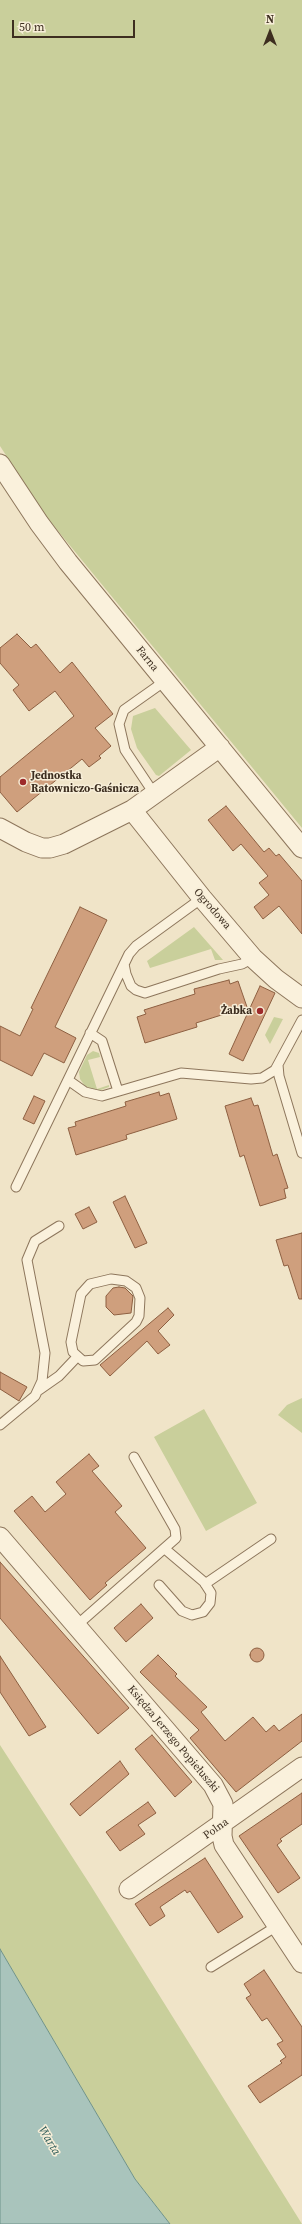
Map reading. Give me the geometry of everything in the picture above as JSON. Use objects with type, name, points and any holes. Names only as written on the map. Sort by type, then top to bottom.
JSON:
[{"type":"street","name":"Farna","points":[[0,464],[58,550],[302,848]]},
{"type":"street","points":[[0,828],[26,842],[50,848],[64,844],[132,810],[220,747]]},
{"type":"street","name":"Ogrodowa","points":[[132,810],[202,898],[253,958],[276,980],[302,998]]},
{"type":"street","name":"Księdza Jerzego Popiełuszki","points":[[0,1537],[213,1785],[223,1804],[222,1836],[224,1845],[302,1963]]},
{"type":"street","name":"Polna","points":[[129,1889],[302,1767]]},
{"type":"lane","points":[[155,795],[125,750],[119,724],[124,710],[165,680]]},
{"type":"lane","points":[[16,1187],[129,954],[136,946],[202,898]]},
{"type":"lane","points":[[124,964],[131,986],[136,990],[145,993],[219,969],[242,964],[253,958]]},
{"type":"lane","points":[[68,1080],[91,1094],[102,1096],[181,1073],[257,1079],[272,1073],[278,1065],[302,1020]]},
{"type":"lane","points":[[90,1033],[102,1040],[118,1091]]},
{"type":"lane","points":[[278,1065],[279,1076],[302,1153]]},
{"type":"lane","points":[[39,1390],[44,1374],[44,1353],[27,1260],[35,1241],[59,1226]]},
{"type":"lane","points":[[105,1279],[122,1280],[132,1284],[136,1288],[140,1298],[140,1311],[136,1322],[95,1360],[86,1362],[77,1357],[73,1352],[71,1342],[81,1294],[86,1287],[95,1281],[105,1279]]},
{"type":"lane","points":[[0,1426],[30,1401],[39,1390],[58,1376],[77,1357]]},
{"type":"lane","points":[[76,1626],[176,1538],[176,1531],[134,1458]]},
{"type":"lane","points":[[205,1584],[271,1539]]},
{"type":"lane","points":[[159,1585],[182,1610],[192,1615],[202,1612],[210,1603],[211,1593],[205,1584],[165,1549]]},
{"type":"lane","points":[[211,1968],[277,1926]]},
{"type":"green space","points":[[0,0],[302,0],[302,828],[44,514],[0,446]]},
{"type":"green space","points":[[155,708],[191,750],[159,776],[156,775],[137,748],[131,729],[133,716]]},
{"type":"green space","points":[[194,927],[223,960],[215,960],[211,949],[150,968],[147,961]]},
{"type":"green space","points":[[274,1017],[283,1019],[270,1044],[265,1035]]},
{"type":"green space","points":[[93,1051],[99,1053],[100,1057],[88,1060],[97,1089],[109,1085],[109,1087],[98,1091],[85,1086],[80,1079],[79,1072],[87,1055]]},
{"type":"green space","points":[[302,1398],[302,1433],[278,1415],[287,1405]]},
{"type":"green space","points":[[204,1409],[257,1503],[206,1531],[154,1437]]},
{"type":"green space","points":[[0,1745],[91,1886],[302,2224],[170,2224],[135,2179],[0,1949]]},
{"type":"water","name":"Warta","points":[[0,1949],[135,2179],[170,2224],[0,2224]]},
{"type":"building","points":[[17,634],[31,648],[36,644],[60,673],[72,662],[113,714],[95,728],[111,746],[99,756],[101,758],[89,767],[82,759],[17,812],[0,792],[0,777],[74,716],[55,691],[29,711],[13,690],[19,685],[0,663],[0,648]]},
{"type":"building","points":[[226,806],[264,852],[269,848],[276,856],[279,854],[302,881],[302,934],[279,906],[263,919],[254,907],[269,895],[259,883],[268,876],[241,844],[233,851],[208,820]]},
{"type":"building","points":[[80,907],[107,920],[55,1027],[76,1038],[64,1063],[44,1053],[32,1076],[0,1060],[0,1026],[20,1036],[33,1009],[31,1008]]},
{"type":"building","points":[[229,980],[230,984],[238,981],[247,1007],[196,1023],[197,1027],[145,1043],[137,1017],[146,1014],[144,1010],[195,994],[194,989]]},
{"type":"building","points":[[260,986],[275,993],[243,1061],[229,1054]]},
{"type":"building","points":[[159,1092],[160,1096],[169,1093],[177,1119],[126,1135],[127,1139],[76,1155],[68,1128],[76,1126],[75,1122],[126,1106],[125,1102]]},
{"type":"building","points":[[34,1096],[45,1101],[34,1124],[23,1119]]},
{"type":"building","points":[[251,1098],[254,1106],[258,1105],[273,1156],[277,1154],[288,1188],[284,1189],[286,1198],[260,1206],[244,1155],[240,1157],[225,1106]]},
{"type":"building","points":[[125,1196],[147,1243],[135,1248],[113,1202]]},
{"type":"building","points":[[89,1207],[97,1222],[83,1229],[75,1214]]},
{"type":"building","points":[[302,1233],[302,1299],[299,1299],[288,1265],[284,1266],[276,1240]]},
{"type":"building","points":[[113,1288],[125,1288],[133,1296],[131,1313],[114,1315],[106,1307],[106,1296]]},
{"type":"building","points":[[168,1308],[174,1315],[158,1331],[170,1345],[158,1354],[147,1341],[110,1376],[100,1365]]},
{"type":"building","points":[[0,1372],[27,1387],[19,1401],[0,1389]]},
{"type":"building","points":[[89,1454],[99,1466],[92,1471],[122,1506],[115,1512],[146,1548],[105,1583],[107,1585],[90,1600],[14,1511],[32,1496],[45,1512],[66,1494],[56,1482]]},
{"type":"building","points":[[0,1562],[129,1708],[98,1734],[0,1618]]},
{"type":"building","points":[[141,1604],[153,1618],[126,1642],[114,1628]]},
{"type":"building","points":[[254,1648],[260,1648],[264,1652],[264,1658],[260,1662],[254,1662],[250,1658],[250,1652]]},
{"type":"building","points":[[158,1655],[177,1674],[175,1676],[207,1707],[201,1712],[225,1741],[253,1717],[266,1732],[274,1725],[279,1731],[302,1714],[302,1741],[236,1792],[190,1738],[199,1730],[140,1672]]},
{"type":"building","points":[[0,1656],[46,1727],[29,1736],[0,1692]]},
{"type":"building","points":[[152,1735],[192,1782],[175,1797],[135,1749]]},
{"type":"building","points":[[120,1761],[129,1774],[80,1816],[70,1804]]},
{"type":"building","points":[[302,1793],[302,1824],[280,1839],[282,1841],[277,1845],[300,1878],[278,1893],[239,1836]]},
{"type":"building","points":[[148,1802],[156,1813],[138,1825],[145,1834],[120,1851],[106,1832]]},
{"type":"building","points":[[205,1858],[243,1917],[218,1933],[190,1891],[187,1893],[185,1890],[160,1907],[165,1916],[150,1926],[135,1904]]},
{"type":"building","points":[[264,1970],[302,2027],[302,2075],[260,2103],[248,2086],[282,2063],[280,2061],[286,2057],[277,2044],[283,2041],[267,2018],[262,2021],[246,1998],[251,1995],[244,1984]]},
{"type":"place","name":"Jednostka Ratowniczo-Gaśnicza","points":[[23,782]]},
{"type":"place","name":"Żabka","points":[[260,1011]]}]
